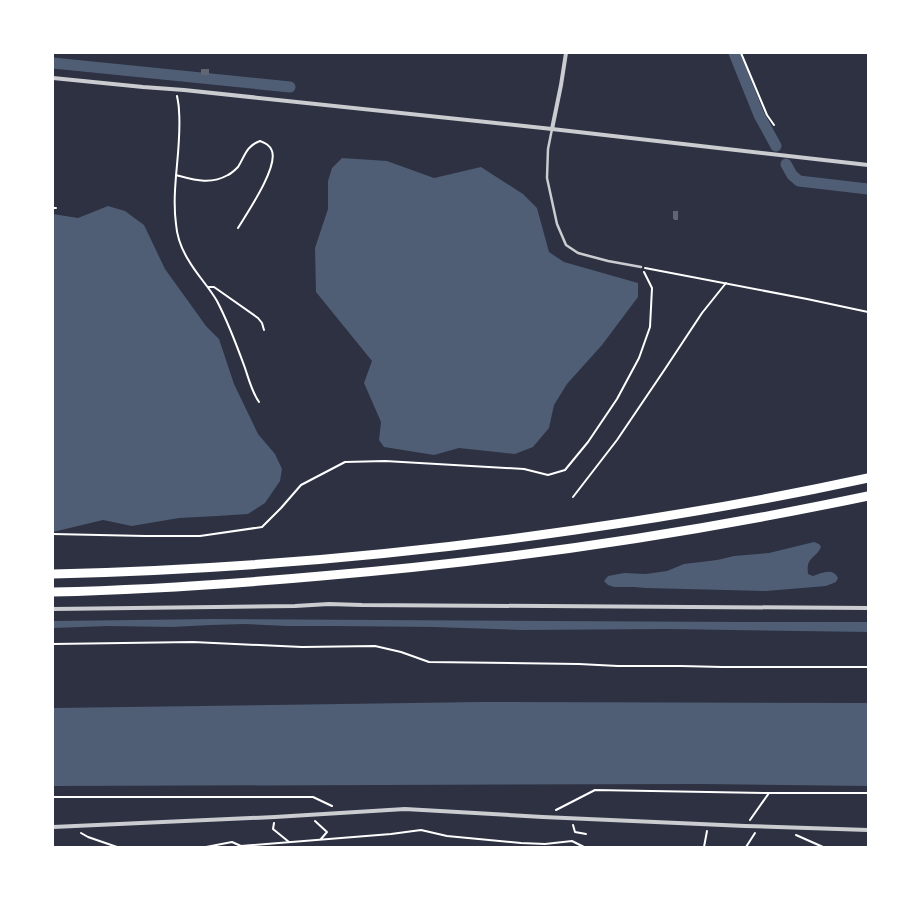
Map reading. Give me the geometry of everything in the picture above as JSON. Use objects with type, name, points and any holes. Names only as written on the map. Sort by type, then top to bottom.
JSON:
[{"type":"highway","points":[[53,574],[257,564],[366,555],[496,541],[685,513],[868,478]]},
{"type":"highway","points":[[53,592],[259,582],[387,571],[456,563],[637,539],[868,496]]},
{"type":"street","points":[[552,130],[566,53]]},
{"type":"street","points":[[53,78],[176,89],[868,165]]},
{"type":"street","points":[[53,609],[295,606],[329,604],[868,608]]},
{"type":"street","points":[[53,827],[411,809],[543,817],[868,830]]},
{"type":"lane","points":[[552,130],[548,149],[546,178],[557,224],[566,245],[578,252],[608,261],[641,267]]},
{"type":"path","points":[[741,53],[767,115],[774,125]]},
{"type":"path","points":[[176,89],[180,124],[174,209],[177,234],[188,261],[217,301],[259,402]]},
{"type":"path","points":[[176,174],[194,180],[209,181],[223,178],[237,168],[247,150],[254,143],[260,141],[266,144],[272,150],[273,158],[269,171],[263,186],[238,228]]},
{"type":"path","points":[[641,267],[868,312]]},
{"type":"path","points":[[53,534],[200,536],[262,527],[281,508],[300,485],[345,462],[385,461],[516,468],[548,475],[565,470],[588,442],[613,405],[639,358],[650,327],[652,288],[641,267]]},
{"type":"path","points":[[573,497],[617,440],[702,313],[726,283]]},
{"type":"path","points":[[208,287],[214,287],[258,318],[262,323],[264,330]]},
{"type":"path","points":[[53,644],[193,642],[302,647],[375,646],[401,652],[429,662],[618,666],[868,667]]},
{"type":"path","points":[[543,817],[595,790],[868,793]]},
{"type":"path","points":[[745,826],[769,793]]},
{"type":"path","points":[[53,797],[313,797],[346,813]]},
{"type":"path","points":[[309,815],[327,832],[320,840]]},
{"type":"path","points":[[275,817],[273,829],[289,842]]},
{"type":"path","points":[[571,818],[575,832],[586,834]]},
{"type":"path","points":[[704,847],[709,824]]},
{"type":"path","points":[[777,827],[784,832],[796,835],[823,847]]},
{"type":"path","points":[[206,847],[232,842],[241,846],[391,834],[421,830],[447,836],[521,843],[545,844],[572,842],[584,847]]},
{"type":"path","points":[[80,833],[117,847]]},
{"type":"path","points":[[746,847],[755,833]]},
{"type":"water","points":[[342,158],[387,161],[434,178],[481,167],[523,194],[537,208],[549,252],[564,262],[638,283],[638,297],[602,345],[567,384],[554,405],[549,428],[533,447],[515,454],[459,448],[434,455],[384,447],[379,440],[381,422],[364,383],[372,361],[316,292],[315,248],[328,209],[328,181],[332,168]]},
{"type":"water","points":[[108,206],[125,211],[144,225],[165,269],[206,326],[219,339],[234,384],[258,434],[275,454],[282,469],[280,481],[265,503],[248,514],[179,518],[132,526],[103,520],[53,532],[53,214],[78,218]]},
{"type":"water","points":[[814,542],[819,544],[821,547],[808,564],[808,574],[813,576],[830,572],[838,578],[836,582],[826,586],[766,591],[614,587],[608,585],[604,581],[608,576],[624,573],[646,574],[667,571],[684,564],[717,560],[734,556],[769,553]]},
{"type":"water","points":[[212,619],[868,622],[868,632],[668,629],[522,630],[245,624],[172,627],[109,626],[53,628],[53,621]]},
{"type":"water","points":[[479,702],[868,703],[868,786],[699,784],[53,786],[53,708]]},
{"type":"building","points":[[201,69],[209,69],[209,75],[201,75]]},
{"type":"building","points":[[673,211],[678,211],[678,220],[673,219]]},
{"type":"waterway","points":[[734,53],[759,115],[776,146]]},
{"type":"waterway","points":[[53,63],[290,87]]},
{"type":"waterway","points":[[786,164],[792,175],[799,181],[868,189]]}]
